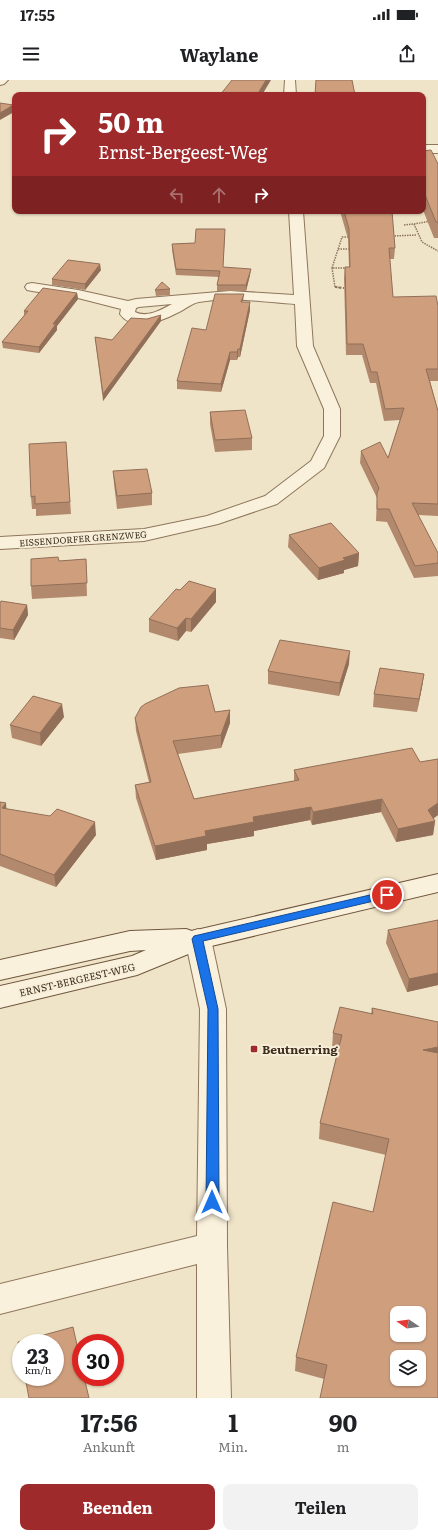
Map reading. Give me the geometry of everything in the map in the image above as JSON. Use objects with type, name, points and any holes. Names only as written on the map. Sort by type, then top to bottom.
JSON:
[{"type":"street","points":[[290,80],[290,92]]},
{"type":"street","points":[[426,149],[438,149]]},
{"type":"street","name":"EISSENDORFER GRENZWEG","points":[[0,544],[144,535],[212,520],[271,500],[318,464],[332,436],[332,409],[305,346],[296,214]]},
{"type":"street","points":[[32,287],[78,294],[128,306],[136,303],[230,295],[302,300]]},
{"type":"street","name":"ERNST-BERGEEST-WEG","points":[[0,997],[137,965],[198,939],[438,882]]},
{"type":"street","points":[[198,939],[213,1009],[212,1246],[214,1398]]},
{"type":"street","name":"ERNST-BERGEEST-WEG","points":[[0,970],[130,941],[198,939]]},
{"type":"street","points":[[0,1299],[212,1246]]},
{"type":"path","points":[[404,225],[432,221]]},
{"type":"path","points":[[414,224],[417,235],[422,244],[438,251]]},
{"type":"path","points":[[387,236],[417,235]]},
{"type":"path","points":[[344,288],[335,287],[332,268],[342,237],[357,237]]},
{"type":"path","points":[[338,249],[350,249]]},
{"type":"path","points":[[332,268],[349,268]]},
{"type":"building","points":[[232,80],[266,80],[259,92],[222,92]]},
{"type":"building","points":[[316,80],[352,80],[354,92],[315,92]]},
{"type":"building","points":[[0,103],[12,105],[12,106],[0,113]]},
{"type":"building","points":[[431,150],[438,164],[438,222],[436,222],[426,197],[426,151]]},
{"type":"building","points":[[345,214],[392,214],[395,248],[389,248],[393,297],[436,296],[438,306],[438,369],[426,369],[438,411],[438,504],[412,503],[438,553],[438,563],[415,566],[389,509],[377,509],[377,493],[379,488],[361,451],[380,442],[388,458],[404,408],[385,409],[377,372],[371,372],[363,344],[347,344],[345,267],[350,267],[349,229]]},
{"type":"building","points":[[196,229],[225,229],[223,267],[251,269],[246,285],[217,285],[220,271],[176,269],[172,244],[195,243]]},
{"type":"building","points":[[68,260],[100,264],[85,284],[52,279]]},
{"type":"building","points":[[162,282],[170,289],[155,290]]},
{"type":"building","points":[[43,288],[77,293],[53,324],[56,324],[39,347],[2,342],[28,311],[24,311]]},
{"type":"building","points":[[215,294],[244,294],[241,302],[250,302],[240,349],[238,349],[237,352],[230,352],[221,384],[177,381],[192,328],[206,330]]},
{"type":"building","points":[[161,315],[103,394],[95,337],[112,340],[131,318],[147,319]]},
{"type":"building","points":[[245,410],[252,438],[215,440],[210,412]]},
{"type":"building","points":[[66,442],[70,502],[35,504],[35,496],[31,497],[29,444]]},
{"type":"building","points":[[147,469],[152,493],[117,496],[113,471]]},
{"type":"building","points":[[331,523],[359,553],[343,558],[345,560],[319,568],[289,535]]},
{"type":"building","points":[[58,557],[59,561],[86,559],[87,583],[31,586],[31,559]]},
{"type":"building","points":[[189,581],[216,589],[191,619],[186,618],[177,628],[149,619],[176,589],[180,590]]},
{"type":"building","points":[[1,601],[27,605],[13,630],[0,628]]},
{"type":"building","points":[[280,640],[350,651],[340,683],[268,671]]},
{"type":"building","points":[[380,668],[424,674],[419,699],[374,694]]},
{"type":"building","points":[[208,685],[215,712],[230,710],[221,735],[173,741],[194,799],[299,780],[294,770],[412,748],[420,762],[438,759],[438,803],[428,810],[435,821],[398,829],[382,799],[313,812],[311,807],[253,817],[254,822],[205,831],[206,836],[155,846],[135,785],[151,782],[135,718],[141,707],[145,704],[179,688]]},
{"type":"building","points":[[33,696],[62,704],[40,733],[10,725]]},
{"type":"building","points":[[0,802],[6,803],[2,808],[50,816],[57,809],[95,822],[54,875],[0,854]]},
{"type":"building","points":[[438,920],[438,973],[409,979],[388,930]]},
{"type":"building","points":[[340,1007],[373,1014],[372,1008],[438,1022],[438,1047],[423,1050],[438,1053],[438,1398],[320,1398],[327,1365],[296,1357],[333,1202],[373,1212],[389,1139],[320,1123],[342,1035],[333,1033]]},
{"type":"building","points":[[73,1327],[75,1334],[72,1334],[72,1386],[86,1386],[89,1398],[29,1398],[27,1386],[64,1386],[64,1334],[47,1334]]},
{"type":"place","name":"Beutnerring","points":[[254,1049]]},
{"type":"route","points":[[212,1202],[213,1009],[198,939],[387,895]]}]
